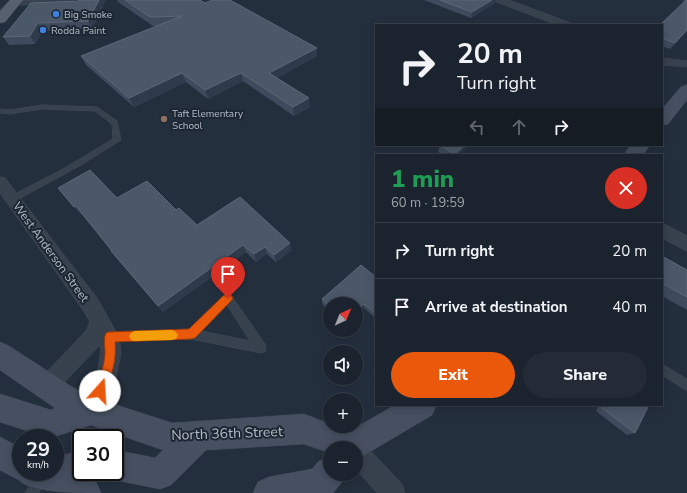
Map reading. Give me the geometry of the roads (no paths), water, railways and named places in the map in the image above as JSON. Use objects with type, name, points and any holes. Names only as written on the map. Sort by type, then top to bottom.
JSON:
[{"type":"main road","points":[[0,19],[15,2]]},
{"type":"street","points":[[500,0],[564,24]]},
{"type":"street","points":[[663,61],[687,64]]},
{"type":"street","points":[[663,119],[687,90]]},
{"type":"street","points":[[633,154],[640,146]]},
{"type":"street","name":"West Anderson Street","points":[[0,182],[90,304],[111,353],[104,381],[91,411]]},
{"type":"street","points":[[663,231],[687,244]]},
{"type":"street","points":[[47,386],[101,332]]},
{"type":"street","name":"North 36th Street","points":[[0,355],[62,397],[91,411],[172,438],[304,429],[333,441]]},
{"type":"street","points":[[363,442],[421,406]]},
{"type":"street","points":[[0,408],[52,424],[91,411]]},
{"type":"street","points":[[124,468],[160,474],[200,436]]},
{"type":"street","points":[[0,452],[12,462]]},
{"type":"street","points":[[363,461],[393,493]]},
{"type":"street","points":[[44,481],[85,493]]},
{"type":"street","points":[[269,493],[321,483],[323,481]]},
{"type":"lane","points":[[15,2],[69,2],[70,0]]},
{"type":"lane","points":[[0,111],[10,112],[42,107],[97,109],[115,124],[117,140],[91,157],[41,185],[12,199]]},
{"type":"lane","points":[[101,332],[191,334],[261,348],[228,298],[191,334]]},
{"type":"lane","points":[[663,369],[687,385]]},
{"type":"place","name":"Big Smoke","points":[[56,14]]},
{"type":"place","name":"Rodda Paint","points":[[43,30]]},
{"type":"place","name":"Taft Elementary School","points":[[164,119]]}]
